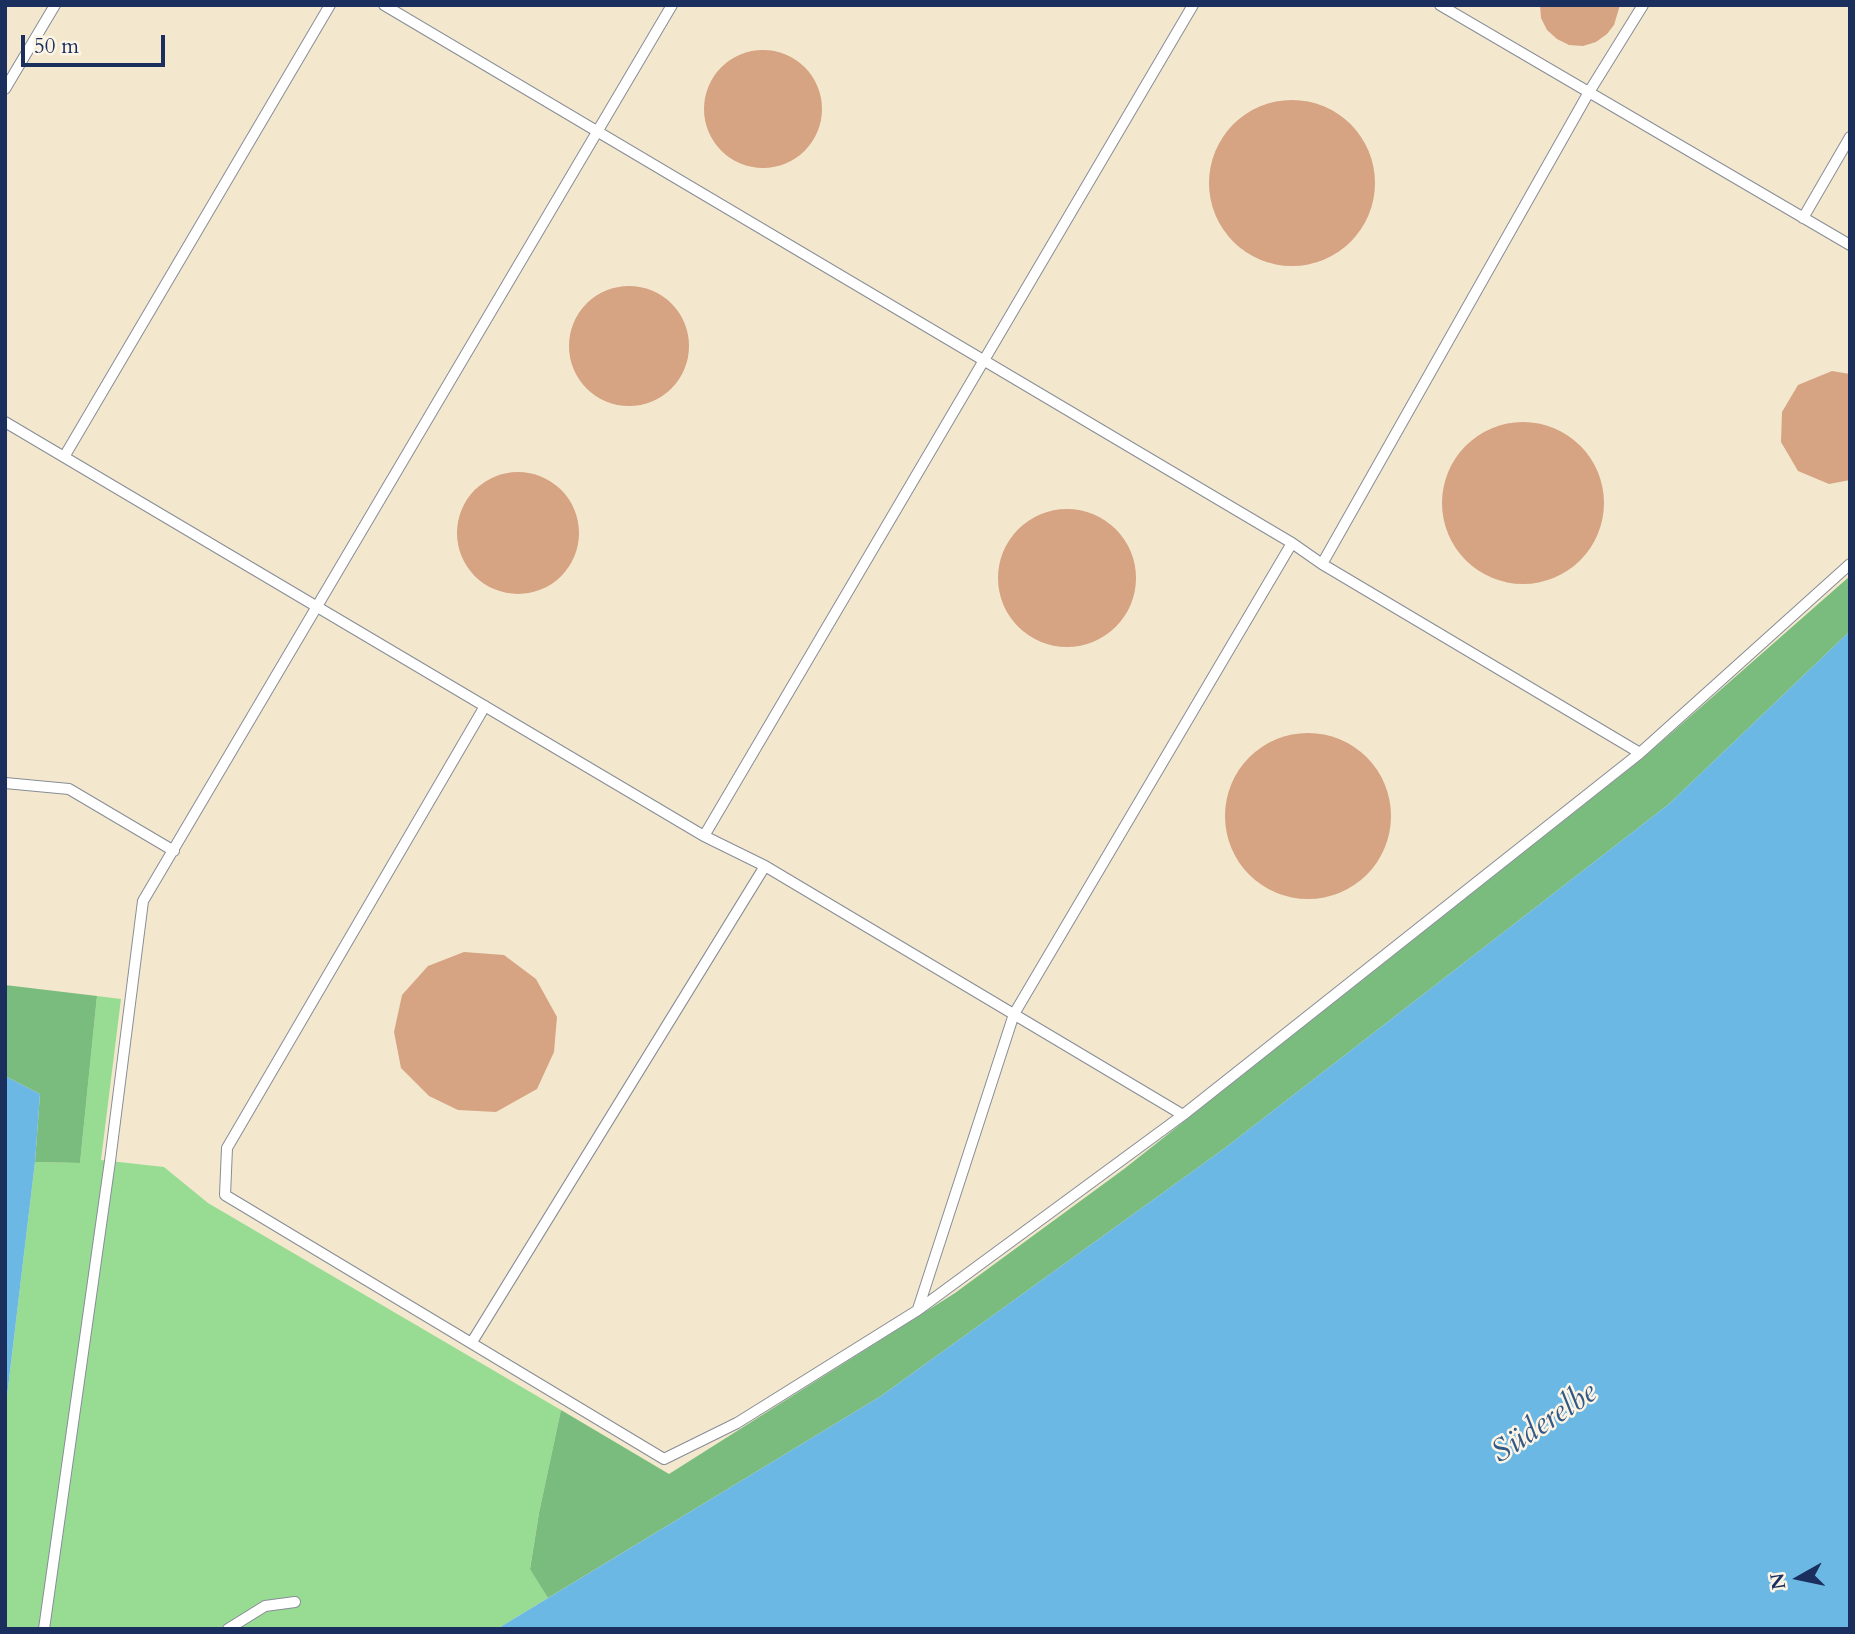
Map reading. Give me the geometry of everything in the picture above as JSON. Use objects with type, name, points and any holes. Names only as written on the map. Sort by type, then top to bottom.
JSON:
[{"type":"lane","points":[[5,89],[55,5]]},
{"type":"lane","points":[[64,457],[330,5]]},
{"type":"lane","points":[[384,5],[1292,543],[1322,564],[1640,753]]},
{"type":"lane","points":[[44,1629],[110,1161],[143,901],[672,5]]},
{"type":"lane","points":[[704,836],[1193,5]]},
{"type":"lane","points":[[1440,5],[1850,245]]},
{"type":"lane","points":[[1322,564],[1589,92],[1643,5]]},
{"type":"lane","points":[[1803,218],[1850,137]]},
{"type":"lane","points":[[5,422],[704,836],[765,866],[1183,1115]]},
{"type":"lane","points":[[918,1310],[1014,1014],[1292,543]]},
{"type":"lane","points":[[485,706],[227,1148],[225,1195],[664,1458],[737,1423],[918,1310],[1183,1115],[1640,753],[1850,564]]},
{"type":"lane","points":[[5,783],[69,789],[174,851]]},
{"type":"lane","points":[[472,1342],[765,866]]},
{"type":"lane","points":[[228,1629],[265,1606],[295,1602]]},
{"type":"green space","points":[[1850,576],[1850,631],[1669,804],[1225,1148],[881,1396],[548,1598],[530,1569],[561,1410],[669,1474],[955,1293],[1124,1169],[1643,758]]},
{"type":"green space","points":[[5,985],[97,996],[80,1163],[35,1162],[40,1094],[5,1076]]},
{"type":"green space","points":[[97,996],[121,999],[101,1160],[164,1167],[208,1203],[561,1410],[530,1568],[548,1598],[497,1629],[5,1629],[5,1413],[35,1162],[80,1163]]},
{"type":"water","name":"Süderelbe","points":[[1850,631],[1850,1629],[497,1629],[881,1396],[1225,1148],[1669,804]]},
{"type":"water","points":[[5,1076],[40,1094],[35,1162],[5,1413]]},
{"type":"building","points":[[1540,5],[1620,5],[1614,25],[1607,34],[1596,42],[1583,46],[1569,45],[1547,30],[1541,18]]},
{"type":"building","points":[[763,50],[786,54],[805,67],[818,86],[822,109],[818,132],[805,151],[786,164],[763,168],[740,164],[721,151],[708,132],[704,109],[708,86],[721,67],[740,54]]},
{"type":"building","points":[[1292,100],[1324,106],[1351,124],[1369,151],[1375,183],[1369,215],[1351,242],[1324,260],[1292,266],[1260,260],[1233,242],[1215,215],[1209,183],[1215,151],[1233,124],[1260,106]]},
{"type":"building","points":[[629,286],[652,290],[672,303],[685,323],[689,346],[685,369],[672,389],[652,402],[629,406],[606,402],[586,389],[573,369],[569,346],[573,323],[586,303],[606,290]]},
{"type":"building","points":[[1832,371],[1850,374],[1850,480],[1829,484],[1798,471],[1781,442],[1782,412],[1798,385]]},
{"type":"building","points":[[1523,422],[1554,429],[1580,446],[1597,472],[1604,503],[1597,534],[1580,560],[1554,577],[1523,584],[1492,577],[1466,560],[1449,534],[1442,503],[1449,472],[1466,446],[1492,429]]},
{"type":"building","points":[[518,472],[541,477],[561,490],[574,510],[579,533],[574,556],[561,576],[541,589],[518,594],[495,589],[475,576],[462,556],[457,533],[462,510],[475,490],[495,477]]},
{"type":"building","points":[[1067,509],[1093,515],[1115,530],[1130,552],[1136,578],[1130,604],[1115,626],[1093,641],[1067,647],[1041,641],[1019,626],[1004,604],[998,578],[1004,552],[1019,530],[1041,515]]},
{"type":"building","points":[[1308,733],[1340,739],[1367,757],[1385,784],[1391,816],[1385,848],[1367,875],[1340,893],[1308,899],[1276,893],[1249,875],[1231,848],[1225,816],[1231,784],[1249,757],[1276,739]]},
{"type":"building","points":[[464,952],[504,955],[536,979],[557,1017],[554,1052],[537,1089],[496,1112],[458,1110],[429,1096],[401,1068],[394,1032],[402,995],[428,966]]}]
